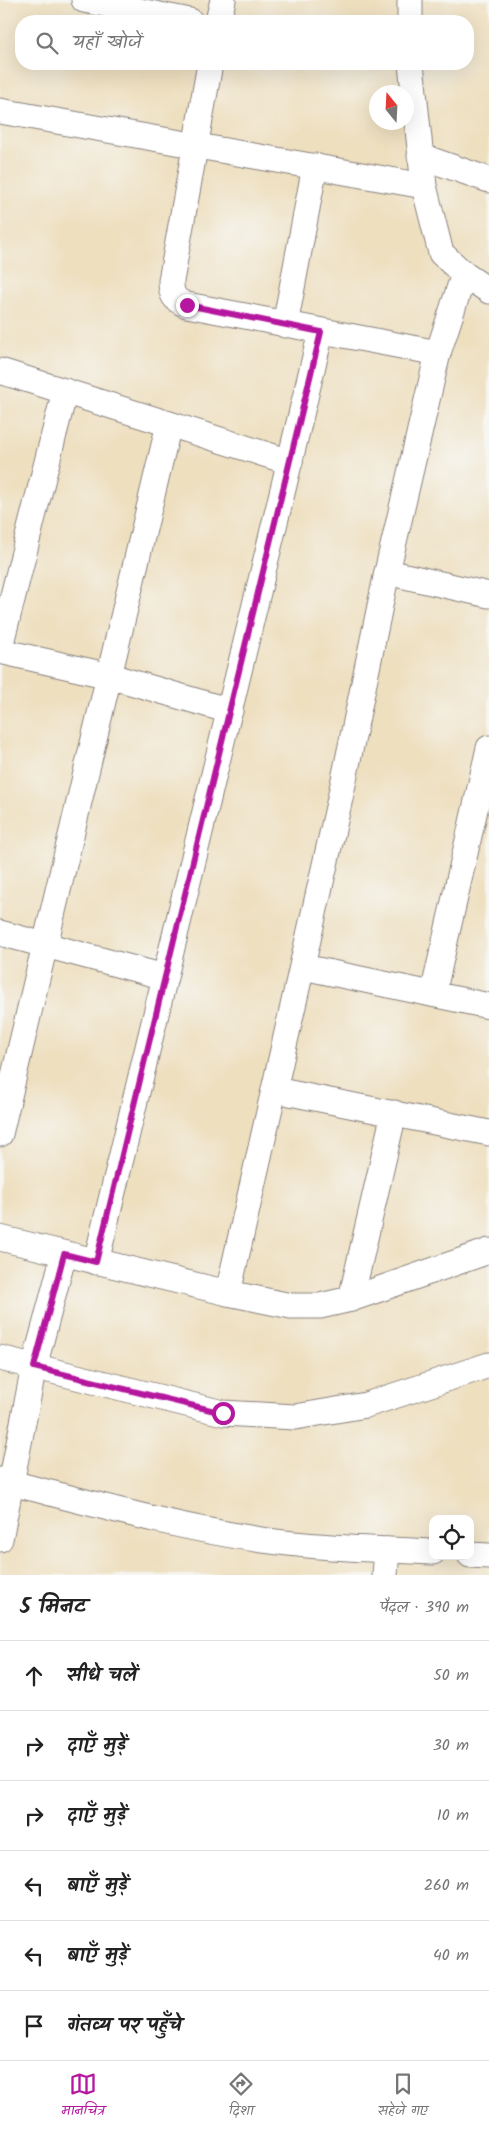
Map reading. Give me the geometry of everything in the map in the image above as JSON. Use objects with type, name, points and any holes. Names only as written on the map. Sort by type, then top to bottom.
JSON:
[{"type":"street","points":[[84,0],[160,15]]},
{"type":"street","points":[[219,15],[223,0]]},
{"type":"street","points":[[410,0],[410,15]]},
{"type":"street","points":[[209,70],[171,281],[171,293],[176,301],[187,305],[285,325],[438,353]]},
{"type":"street","points":[[412,70],[424,186],[441,253],[464,274],[489,291]]},
{"type":"street","points":[[0,111],[424,186]]},
{"type":"street","points":[[420,156],[489,180]]},
{"type":"street","points":[[285,325],[315,166]]},
{"type":"street","points":[[228,1293],[341,794],[387,572],[438,353],[464,274]]},
{"type":"street","points":[[96,1262],[321,332]]},
{"type":"street","points":[[0,371],[290,462]]},
{"type":"street","points":[[0,647],[65,391]]},
{"type":"street","points":[[0,1134],[169,424]]},
{"type":"street","points":[[387,572],[489,595]]},
{"type":"street","points":[[0,651],[110,676],[230,711]]},
{"type":"street","points":[[433,994],[489,748]]},
{"type":"street","points":[[0,933],[165,977]]},
{"type":"street","points":[[302,967],[489,1006]]},
{"type":"street","points":[[275,1090],[489,1133]]},
{"type":"street","points":[[351,1299],[394,1113]]},
{"type":"street","points":[[0,1238],[228,1293],[291,1306],[320,1306],[351,1299],[489,1250]]},
{"type":"street","points":[[0,1539],[5,1481],[64,1254]]},
{"type":"street","points":[[0,1358],[223,1413],[295,1417],[366,1405],[489,1365]]},
{"type":"street","points":[[5,1481],[158,1521],[262,1540],[338,1549],[429,1552]]},
{"type":"street","points":[[385,1575],[386,1550]]},
{"type":"street","points":[[474,1554],[489,1556]]},
{"type":"route","points":[[187,305],[321,332],[96,1262],[64,1254],[34,1367],[223,1413]]}]
